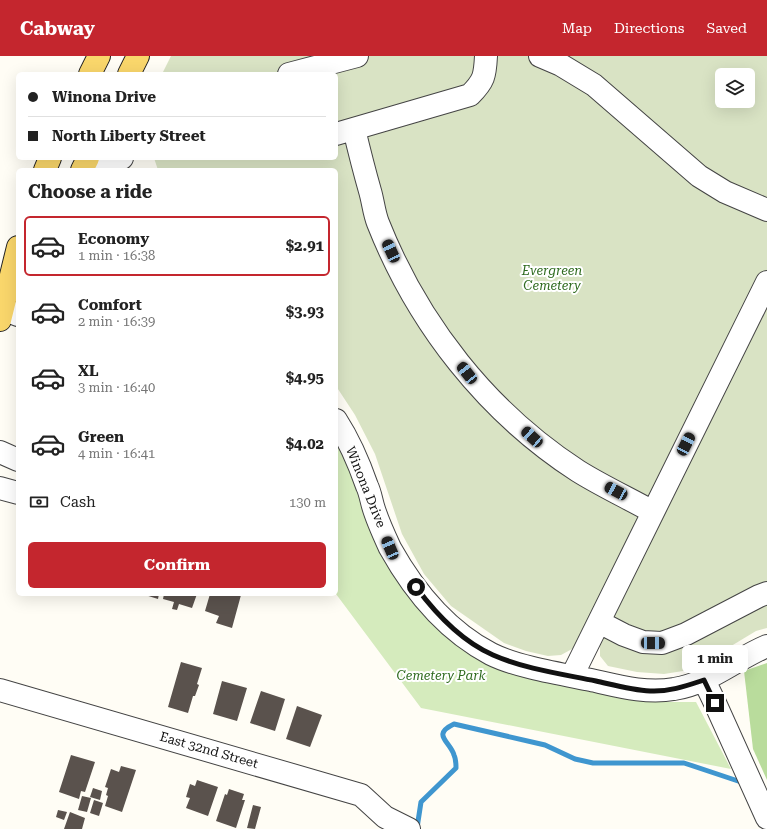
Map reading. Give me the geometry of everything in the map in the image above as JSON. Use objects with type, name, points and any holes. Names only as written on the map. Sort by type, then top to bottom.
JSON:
[{"type":"main road","points":[[91,72],[99,56]]},
{"type":"main road","points":[[130,72],[138,56]]},
{"type":"main road","points":[[7,318],[16,260]]},
{"type":"main road","points":[[7,318],[16,297]]},
{"type":"street","points":[[486,56],[486,70],[480,85],[470,95],[345,132],[378,222],[408,286],[421,311],[440,339],[467,373],[495,403],[532,437],[579,471],[653,512]]},
{"type":"street","points":[[540,56],[561,66],[594,86],[699,176],[725,192],[767,210]]},
{"type":"street","points":[[293,72],[318,61],[348,57]]},
{"type":"street","points":[[90,164],[111,160]]},
{"type":"street","points":[[572,676],[767,282]]},
{"type":"street","name":"Winona Drive","points":[[338,424],[364,476],[373,508],[390,548],[409,578],[430,606],[446,623],[472,643],[492,654],[521,664],[572,676],[650,691],[675,689],[704,680],[752,652],[767,646]]},
{"type":"street","points":[[0,452],[16,459]]},
{"type":"street","points":[[0,488],[16,492]]},
{"type":"street","points":[[599,622],[643,642],[662,643],[686,634],[767,593]]},
{"type":"street","points":[[704,680],[767,818]]},
{"type":"street","name":"East 32nd Street","points":[[0,690],[361,795],[385,817],[409,829]]},
{"type":"green space","name":"Evergreen Cemetery","points":[[171,56],[767,56],[767,628],[756,631],[703,663],[683,671],[664,674],[637,672],[608,666],[600,656],[600,644],[581,638],[572,649],[561,655],[548,656],[526,651],[504,643],[451,606],[424,574],[402,534],[375,454],[355,415],[338,389],[338,168],[157,168],[155,160],[338,160],[338,72],[163,72]]},
{"type":"green space","name":"Cemetery Park","points":[[338,445],[356,486],[427,615],[618,697],[656,702],[696,702],[731,769],[421,708],[337,596]]},
{"type":"green space","points":[[767,663],[767,780],[753,749],[744,671]]},
{"type":"building","points":[[148,596],[159,596],[158,599]]},
{"type":"building","points":[[164,596],[196,596],[192,608],[179,604],[177,610],[172,609],[174,602],[163,599]]},
{"type":"building","points":[[209,596],[241,596],[232,628],[216,623],[219,616],[205,611]]},
{"type":"building","points":[[181,662],[202,668],[197,684],[199,685],[195,696],[193,696],[188,713],[168,707]]},
{"type":"building","points":[[222,681],[247,688],[237,721],[213,714]]},
{"type":"building","points":[[261,691],[285,699],[275,731],[250,723]]},
{"type":"building","points":[[297,706],[322,715],[310,747],[286,739]]},
{"type":"building","points":[[71,755],[95,762],[85,792],[81,791],[79,799],[59,792]]},
{"type":"building","points":[[121,766],[136,770],[122,812],[105,806],[108,796],[106,795],[108,788],[105,787],[111,769],[119,772]]},
{"type":"building","points":[[197,780],[218,787],[208,816],[186,808],[190,798],[186,797],[190,784],[195,786]]},
{"type":"building","points":[[93,788],[102,791],[100,800],[90,797]]},
{"type":"building","points":[[229,789],[244,794],[242,800],[245,800],[236,828],[216,821],[225,794],[227,795]]},
{"type":"building","points":[[82,796],[91,798],[87,812],[78,810]]},
{"type":"building","points":[[94,800],[103,803],[99,816],[90,813]]},
{"type":"building","points":[[253,805],[261,807],[255,829],[247,828]]},
{"type":"building","points":[[58,810],[67,812],[64,820],[56,817]]},
{"type":"building","points":[[70,812],[85,818],[82,829],[64,829]]},
{"type":"waterway","points":[[417,828],[421,802],[456,768],[455,757],[443,735],[447,728],[454,724],[545,745],[575,759],[593,763],[684,763],[744,783]]},
{"type":"route","points":[[416,587],[430,606],[446,623],[472,643],[492,654],[521,664],[572,676],[650,691],[675,689],[704,680],[715,703]]}]
